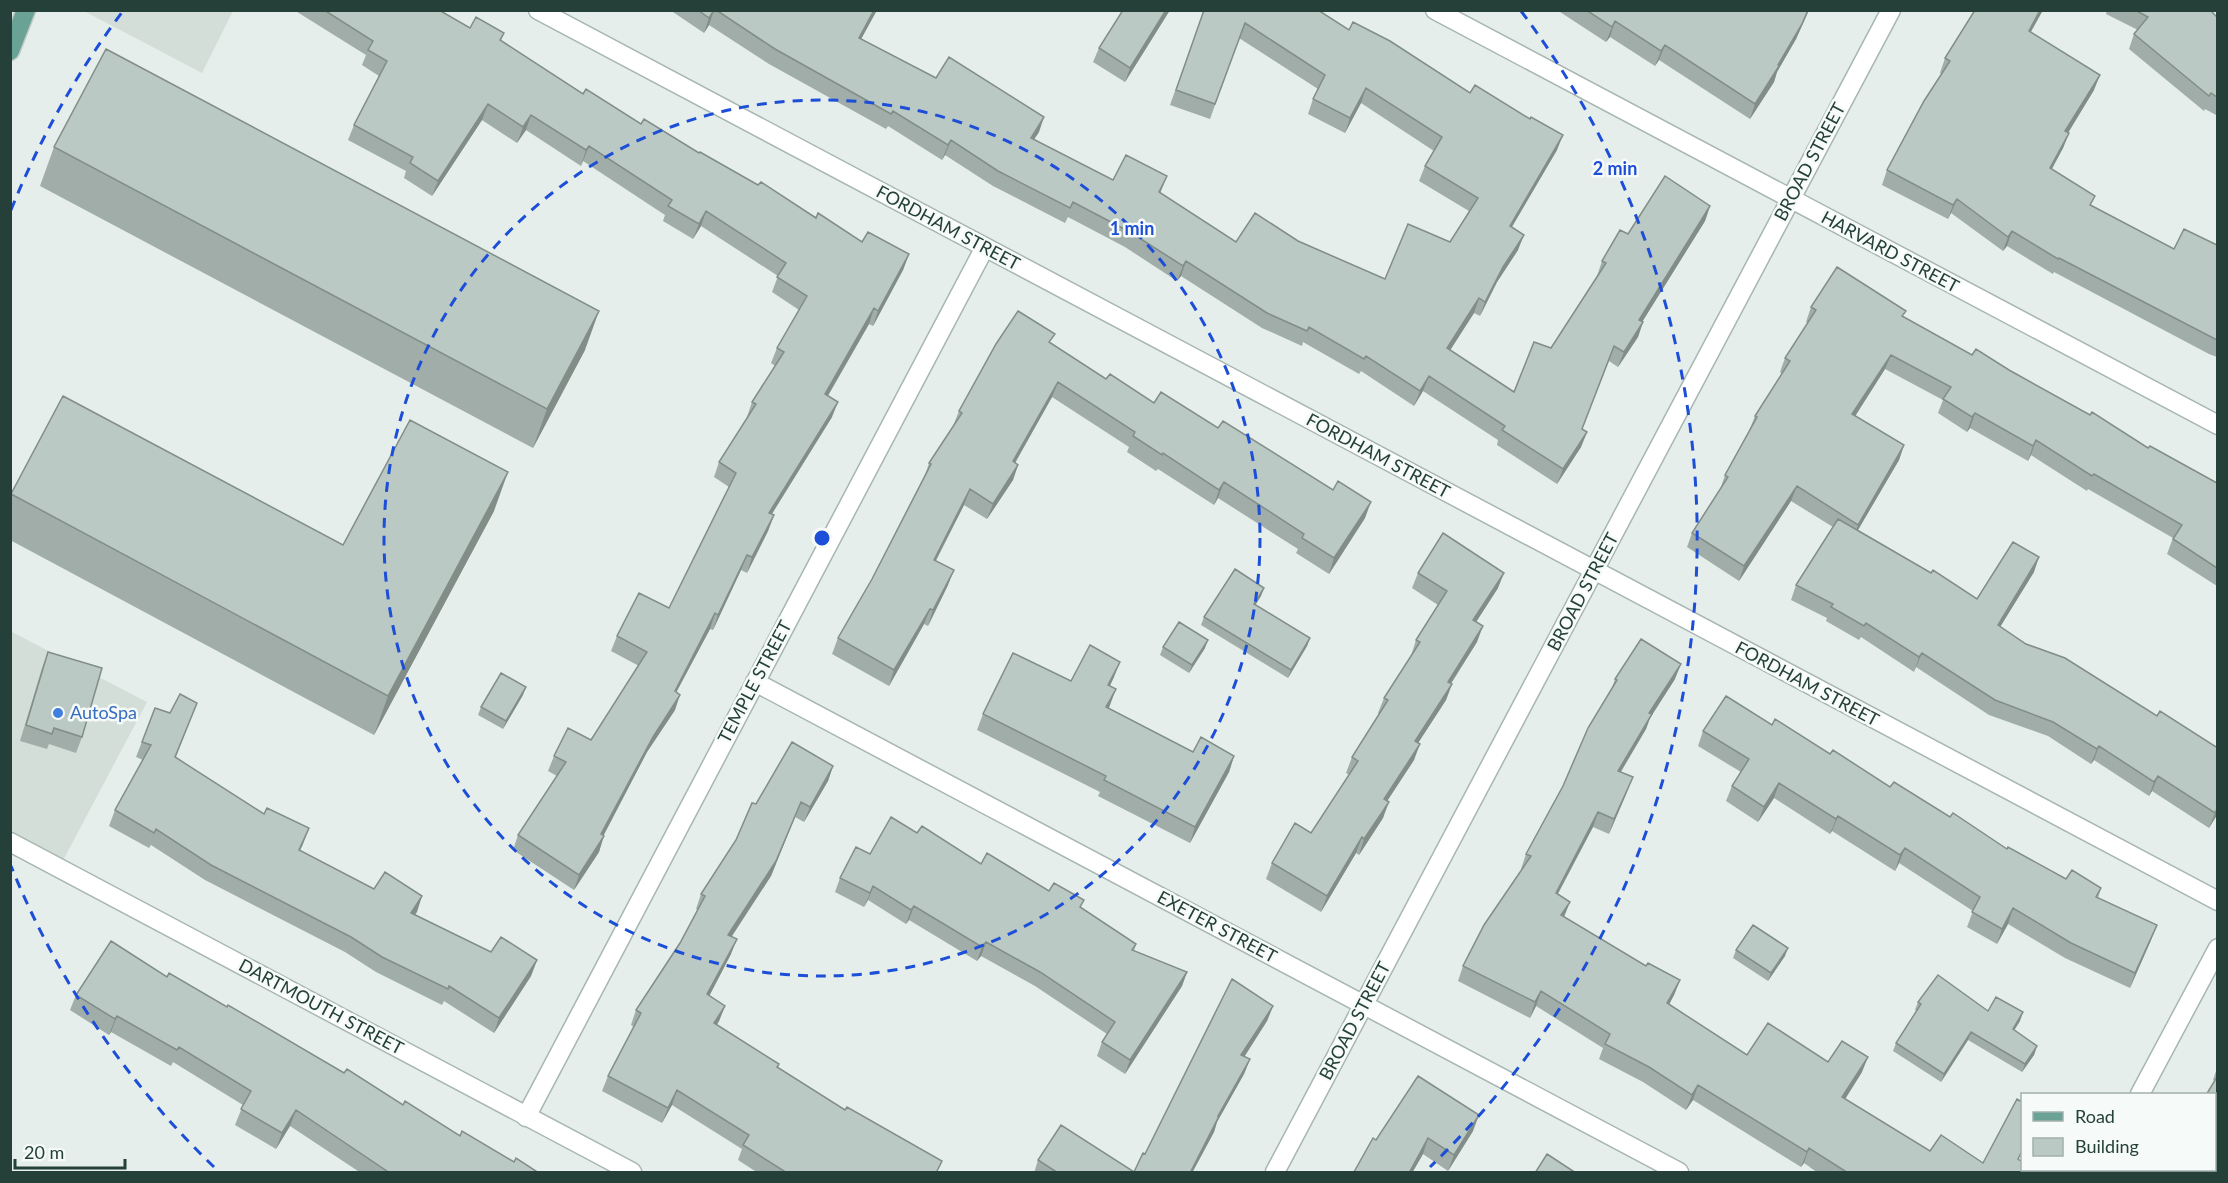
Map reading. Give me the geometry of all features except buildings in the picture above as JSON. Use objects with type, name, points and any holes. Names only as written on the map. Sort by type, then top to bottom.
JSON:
[{"type":"main road","points":[[10,51],[26,10]]},
{"type":"street","name":"FORDHAM STREET","points":[[538,10],[2217,902]]},
{"type":"street","name":"HARVARD STREET","points":[[1435,10],[2217,425]]},
{"type":"street","name":"BROAD STREET","points":[[1275,1173],[1891,10]]},
{"type":"street","name":"TEMPLE STREET","points":[[526,1117],[986,248]]},
{"type":"street","name":"EXETER STREET","points":[[755,682],[1679,1173]]},
{"type":"street","name":"DARTMOUTH STREET","points":[[10,842],[632,1173]]},
{"type":"street","points":[[2141,1093],[2217,948]]},
{"type":"shaded area","points":[[84,11],[233,11],[202,73]]},
{"type":"shaded area","points":[[10,631],[147,702],[59,868],[11,842]]},
{"type":"place","name":"AutoSpa","points":[[58,713]]}]
